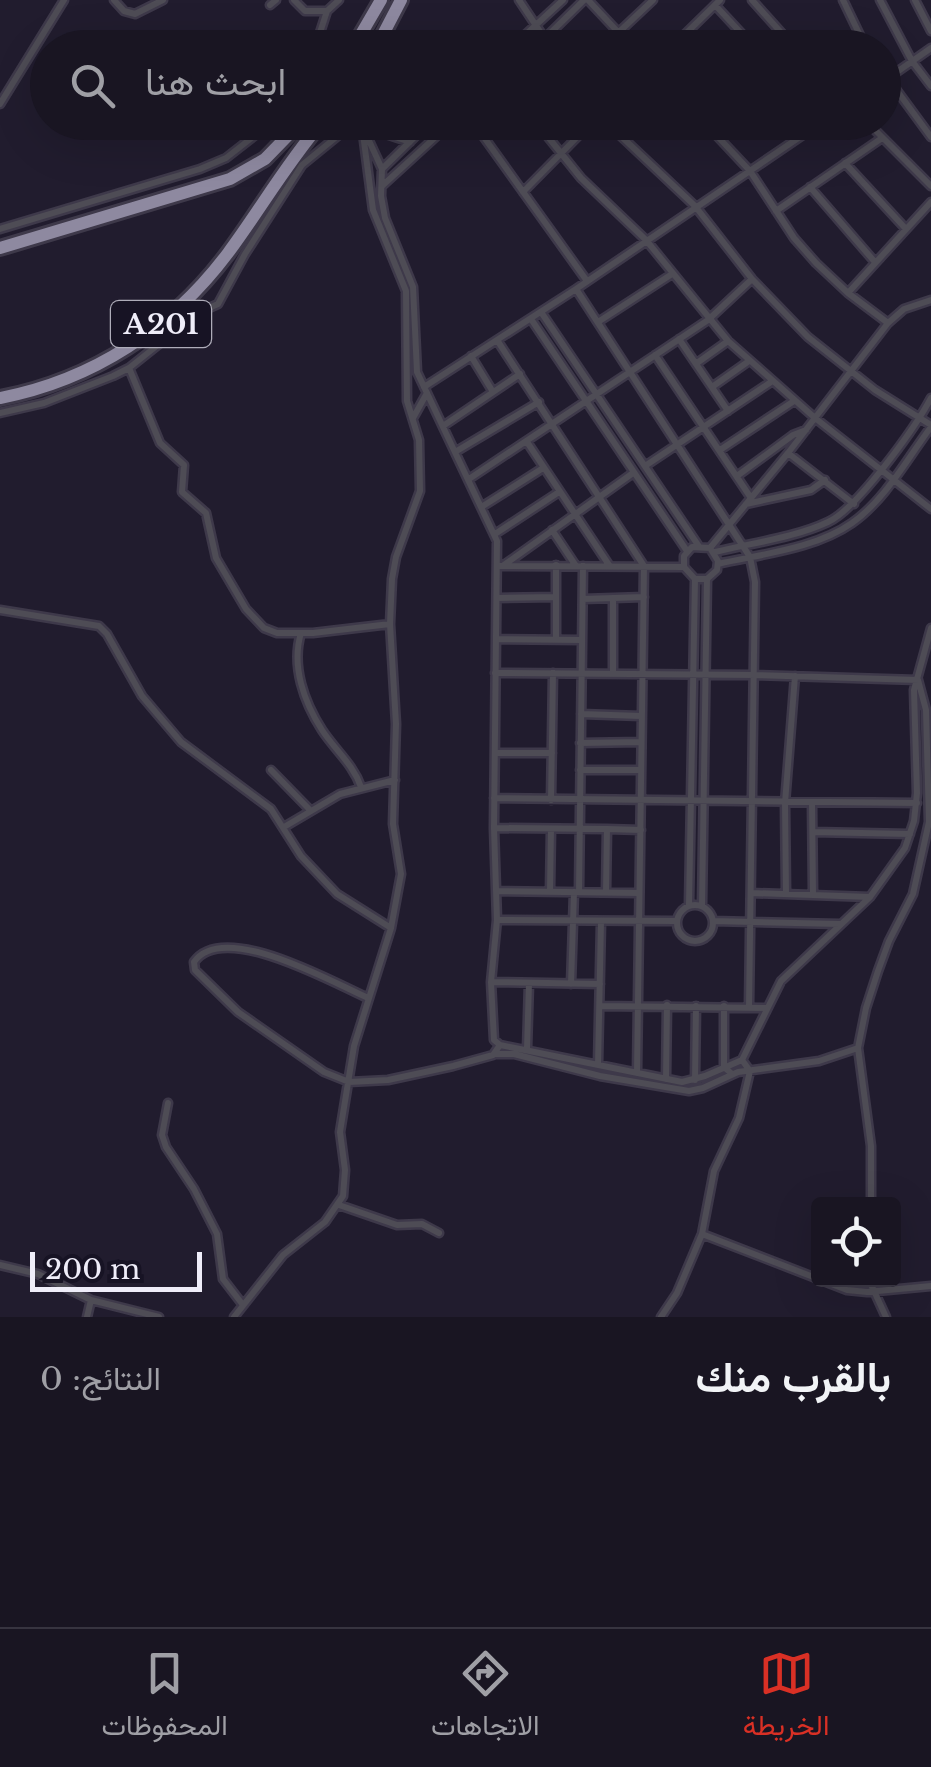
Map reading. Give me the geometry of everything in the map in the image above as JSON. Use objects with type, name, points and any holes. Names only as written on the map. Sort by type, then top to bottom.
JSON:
[{"type":"highway","points":[[364,30],[382,0]]},
{"type":"highway","points":[[385,30],[401,0]]},
{"type":"highway","points":[[0,248],[230,179],[265,159],[284,140]]},
{"type":"highway","name":"A201","points":[[0,398],[77,376],[122,352],[168,318],[229,252],[307,140]]},
{"type":"street","points":[[46,30],[64,0]]},
{"type":"street","points":[[114,0],[124,11],[135,14],[164,0]]},
{"type":"street","points":[[294,0],[305,11],[326,11]]},
{"type":"street","points":[[320,30],[326,11],[339,0]]},
{"type":"street","points":[[518,0],[538,30]]},
{"type":"street","points":[[531,30],[563,0]]},
{"type":"street","points":[[554,30],[586,0],[617,30]]},
{"type":"street","points":[[621,30],[653,0]]},
{"type":"street","points":[[752,0],[779,30]]},
{"type":"street","points":[[844,0],[858,30]]},
{"type":"street","points":[[880,0],[896,30]]},
{"type":"street","points":[[915,0],[931,30]]},
{"type":"street","points":[[689,30],[718,2],[741,30]]},
{"type":"street","points":[[901,40],[931,86]]},
{"type":"street","points":[[901,68],[931,48]]},
{"type":"street","points":[[0,104],[30,55]]},
{"type":"street","points":[[901,98],[931,137]]},
{"type":"street","points":[[0,228],[213,164],[249,140]]},
{"type":"street","points":[[0,412],[76,393],[128,368],[188,321],[221,302],[245,254],[302,165],[331,140]]},
{"type":"street","points":[[234,1317],[283,1255],[325,1222],[346,1189],[340,1132],[356,1034],[391,928],[402,870],[394,834],[396,724],[390,624],[393,568],[420,491],[418,440],[407,401],[406,291],[373,210],[364,140]]},
{"type":"street","points":[[368,140],[382,170],[385,218],[413,287],[416,365],[495,534],[500,566],[495,673],[497,920],[490,982],[494,1040],[500,1046],[682,1082],[742,1060],[781,981],[870,897],[889,875],[910,834],[917,803],[914,698],[931,628]]},
{"type":"street","points":[[382,170],[410,142],[404,140]]},
{"type":"street","points":[[381,186],[432,140]]},
{"type":"street","points":[[487,140],[587,281]]},
{"type":"street","points":[[550,140],[646,240],[708,320],[748,361],[931,509]]},
{"type":"street","points":[[523,192],[574,140]]},
{"type":"street","points":[[625,140],[694,206],[752,280],[808,337],[851,372],[931,426],[894,479],[860,516],[841,529],[817,540],[718,564],[707,579],[702,906],[714,921]]},
{"type":"street","points":[[721,140],[750,171],[794,238],[848,293],[888,323]]},
{"type":"street","points":[[412,419],[425,390],[471,356],[796,140]]},
{"type":"street","points":[[776,212],[879,140]]},
{"type":"street","points":[[884,140],[931,186]]},
{"type":"street","points":[[845,163],[906,228]]},
{"type":"street","points":[[810,187],[874,261]]},
{"type":"street","points":[[848,293],[931,202]]},
{"type":"street","points":[[598,322],[672,274]]},
{"type":"street","points":[[469,478],[708,320],[752,280]]},
{"type":"street","points":[[576,289],[750,556],[755,582],[749,1006]]},
{"type":"street","points":[[713,550],[888,323],[904,309],[931,300]]},
{"type":"street","points":[[541,312],[698,545],[713,550],[826,522],[854,504],[931,398]]},
{"type":"street","points":[[530,319],[688,551]]},
{"type":"street","points":[[680,339],[728,411]]},
{"type":"street","points":[[498,340],[644,566],[637,1073]]},
{"type":"street","points":[[697,364],[728,341]]},
{"type":"street","points":[[655,355],[737,476],[749,501]]},
{"type":"street","points":[[471,356],[493,392]]},
{"type":"street","points":[[712,387],[748,361]]},
{"type":"street","points":[[128,368],[160,443],[184,465],[182,492],[206,513],[214,554],[246,608],[267,630],[302,634],[390,624]]},
{"type":"street","points":[[443,426],[520,374]]},
{"type":"street","points":[[645,466],[771,382]]},
{"type":"street","points":[[720,450],[794,400]]},
{"type":"street","points":[[455,452],[539,402]]},
{"type":"street","points":[[737,476],[793,434],[806,430]]},
{"type":"street","points":[[527,442],[610,566]]},
{"type":"street","points":[[788,453],[854,504]]},
{"type":"street","points":[[483,506],[543,468]]},
{"type":"street","points":[[500,566],[633,474]]},
{"type":"street","points":[[749,501],[811,490],[825,480]]},
{"type":"street","points":[[495,534],[559,492]]},
{"type":"street","points":[[552,530],[579,566],[583,599],[580,800],[571,984]]},
{"type":"street","points":[[684,567],[688,551],[698,545]]},
{"type":"street","points":[[713,550],[718,564]]},
{"type":"street","points":[[556,565],[556,639]]},
{"type":"street","points":[[500,566],[684,567],[695,579],[689,905]]},
{"type":"street","points":[[695,579],[707,579]]},
{"type":"street","points":[[497,598],[556,597]]},
{"type":"street","points":[[583,599],[644,597]]},
{"type":"street","points":[[613,599],[613,674]]},
{"type":"street","points":[[0,610],[99,626],[142,696],[181,742],[264,802],[301,856],[337,894],[391,928]]},
{"type":"street","points":[[302,634],[297,649],[298,680],[324,733],[339,749],[362,787]]},
{"type":"street","points":[[496,639],[582,640]]},
{"type":"street","points":[[495,673],[754,674],[918,680]]},
{"type":"street","points":[[551,800],[553,673]]},
{"type":"street","points":[[786,894],[785,803],[795,676]]},
{"type":"street","points":[[871,1197],[871,1146],[858,1048],[866,1008],[889,940],[914,894],[929,822],[926,710],[918,680]]},
{"type":"street","points":[[581,714],[641,716]]},
{"type":"street","points":[[580,743],[641,742]]},
{"type":"street","points":[[495,753],[552,754]]},
{"type":"street","points":[[271,770],[310,810]]},
{"type":"street","points":[[580,770],[641,770]]},
{"type":"street","points":[[284,826],[362,787],[395,780]]},
{"type":"street","points":[[494,798],[917,803]]},
{"type":"street","points":[[812,803],[813,894]]},
{"type":"street","points":[[494,828],[641,830]]},
{"type":"street","points":[[550,891],[551,829]]},
{"type":"street","points":[[606,892],[607,829]]},
{"type":"street","points":[[813,832],[910,834]]},
{"type":"street","points":[[496,891],[639,893]]},
{"type":"street","points":[[751,893],[870,897]]},
{"type":"street","points":[[702,906],[689,905],[679,913],[676,921],[680,934],[695,941],[707,936],[714,921]]},
{"type":"street","points":[[497,920],[676,921]]},
{"type":"street","points":[[714,921],[840,924]]},
{"type":"street","points":[[598,1065],[601,922]]},
{"type":"street","points":[[368,998],[312,972],[241,947],[205,951],[194,962],[194,969],[238,1012],[324,1072],[348,1082],[401,1077],[492,1054],[514,1054],[678,1090],[703,1088],[750,1069],[808,1063],[858,1048]]},
{"type":"street","points":[[490,982],[600,984]]},
{"type":"street","points":[[528,1049],[529,983]]},
{"type":"street","points":[[666,1079],[668,1005]]},
{"type":"street","points":[[600,1006],[766,1008]]},
{"type":"street","points":[[695,1080],[696,1006]]},
{"type":"street","points":[[724,1006],[724,1068]]},
{"type":"street","points":[[492,1054],[500,1046]]},
{"type":"street","points":[[742,1060],[750,1069]]},
{"type":"street","points":[[724,1068],[732,1074]]},
{"type":"street","points":[[661,1317],[677,1293],[702,1234],[714,1171],[739,1118],[750,1069]]},
{"type":"street","points":[[168,1103],[162,1135],[166,1147],[193,1187],[217,1234],[223,1279],[243,1306]]},
{"type":"street","points":[[339,1205],[396,1226],[422,1224],[440,1232]]},
{"type":"street","points":[[702,1234],[832,1286],[860,1292],[931,1286]]},
{"type":"street","points":[[0,1265],[38,1274],[91,1300],[160,1317]]},
{"type":"street","points":[[872,1287],[886,1317]]},
{"type":"street","points":[[86,1317],[91,1300]]}]
